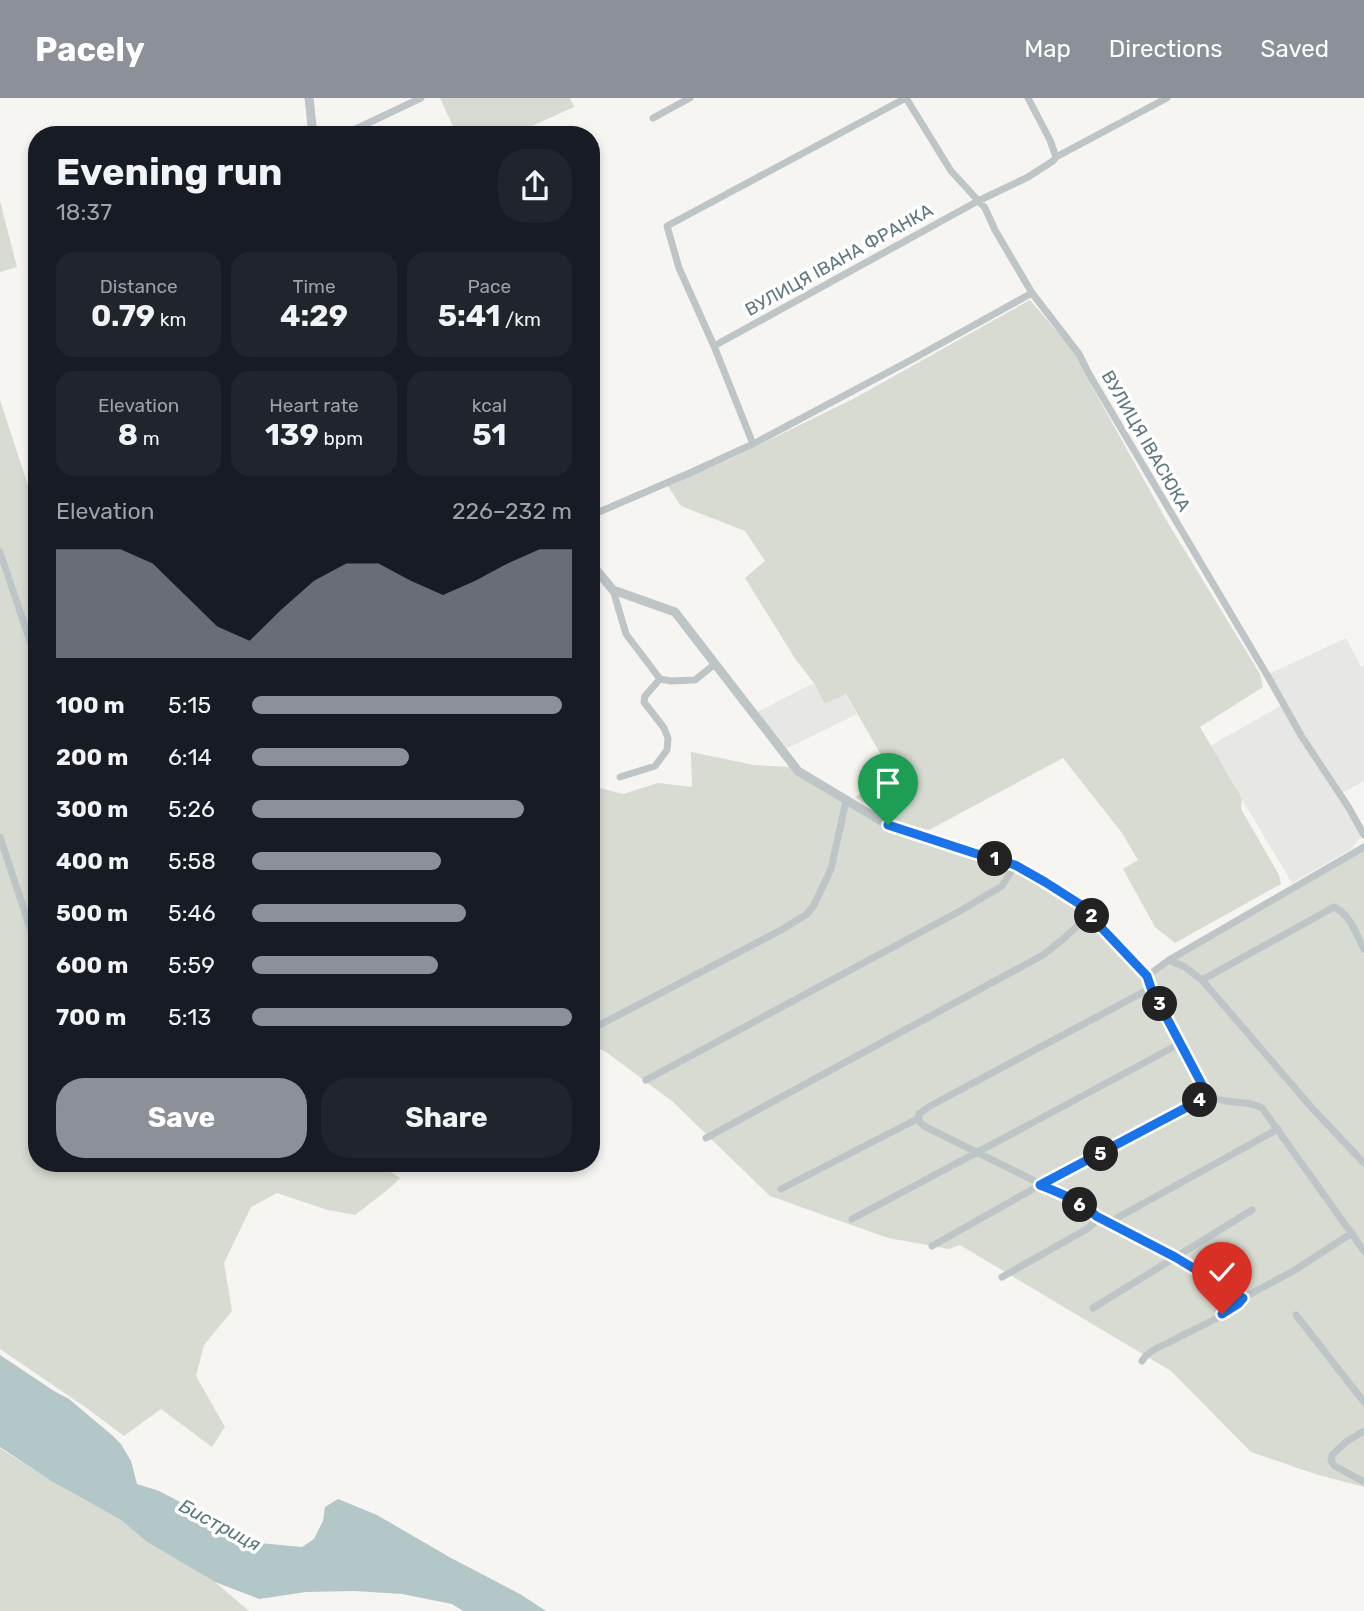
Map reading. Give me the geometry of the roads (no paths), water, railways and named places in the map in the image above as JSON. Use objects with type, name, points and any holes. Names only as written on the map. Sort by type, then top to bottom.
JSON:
[{"type":"street","points":[[309,98],[312,126]]},
{"type":"street","points":[[362,126],[421,98]]},
{"type":"street","points":[[653,118],[690,98]]},
{"type":"street","points":[[753,444],[679,268],[667,226],[906,98]]},
{"type":"street","name":"ВУЛИЦЯ ІВАСЮКА","points":[[906,98],[951,171],[985,208],[1032,293],[1079,354],[1302,737],[1364,835]]},
{"type":"street","points":[[1028,98],[1056,157]]},
{"type":"street","name":"ВУЛИЦЯ ІВАНА ФРАНКА","points":[[714,346],[978,201],[1028,177],[1056,157],[1167,98]]},
{"type":"street","points":[[600,512],[753,444],[1032,293]]},
{"type":"street","points":[[0,552],[28,635]]},
{"type":"street","points":[[600,575],[613,590],[626,634],[660,679],[695,680],[715,664]]},
{"type":"street","points":[[613,590],[675,612],[798,771],[888,825],[1015,865],[1078,903],[1147,976],[1208,1096]]},
{"type":"street","points":[[620,777],[654,766],[667,750],[668,738],[664,728],[644,702],[645,696],[660,679]]},
{"type":"street","points":[[600,1025],[807,914],[831,869],[846,801]]},
{"type":"street","points":[[0,837],[28,922]]},
{"type":"street","points":[[1147,976],[1169,960],[1364,846]]},
{"type":"street","points":[[646,1080],[960,911],[1002,886],[1015,865]]},
{"type":"street","points":[[1202,980],[1334,907],[1346,915],[1364,949]]},
{"type":"street","points":[[706,1138],[1043,955],[1090,914]]},
{"type":"street","points":[[1169,960],[1185,967],[1202,980],[1312,1108],[1364,1163]]},
{"type":"street","points":[[1151,988],[921,1111],[919,1118],[924,1126],[1090,1210],[1108,1223],[1175,1257],[1243,1298]]},
{"type":"street","points":[[852,1219],[1181,1043]]},
{"type":"street","points":[[932,1246],[1208,1096],[1262,1108],[1364,1251]]},
{"type":"street","points":[[781,1189],[919,1118]]},
{"type":"street","points":[[1108,1223],[1278,1129]]},
{"type":"street","points":[[1094,1308],[1252,1210]]},
{"type":"street","points":[[1002,1277],[1087,1229],[1096,1216]]},
{"type":"street","points":[[1142,1361],[1151,1351],[1222,1314],[1243,1298],[1295,1270],[1352,1233]]},
{"type":"street","points":[[1296,1315],[1364,1402]]},
{"type":"street","points":[[1364,1431],[1346,1442],[1332,1455],[1331,1461],[1364,1482]]},
{"type":"water","name":"Бистриця","points":[[0,1355],[69,1399],[113,1436],[131,1461],[137,1484],[159,1491],[190,1507],[249,1542],[302,1547],[314,1539],[323,1521],[325,1507],[338,1499],[377,1515],[546,1611],[463,1611],[452,1604],[402,1594],[354,1591],[306,1592],[259,1599],[215,1582],[147,1542],[121,1520],[51,1481],[0,1447]]}]
